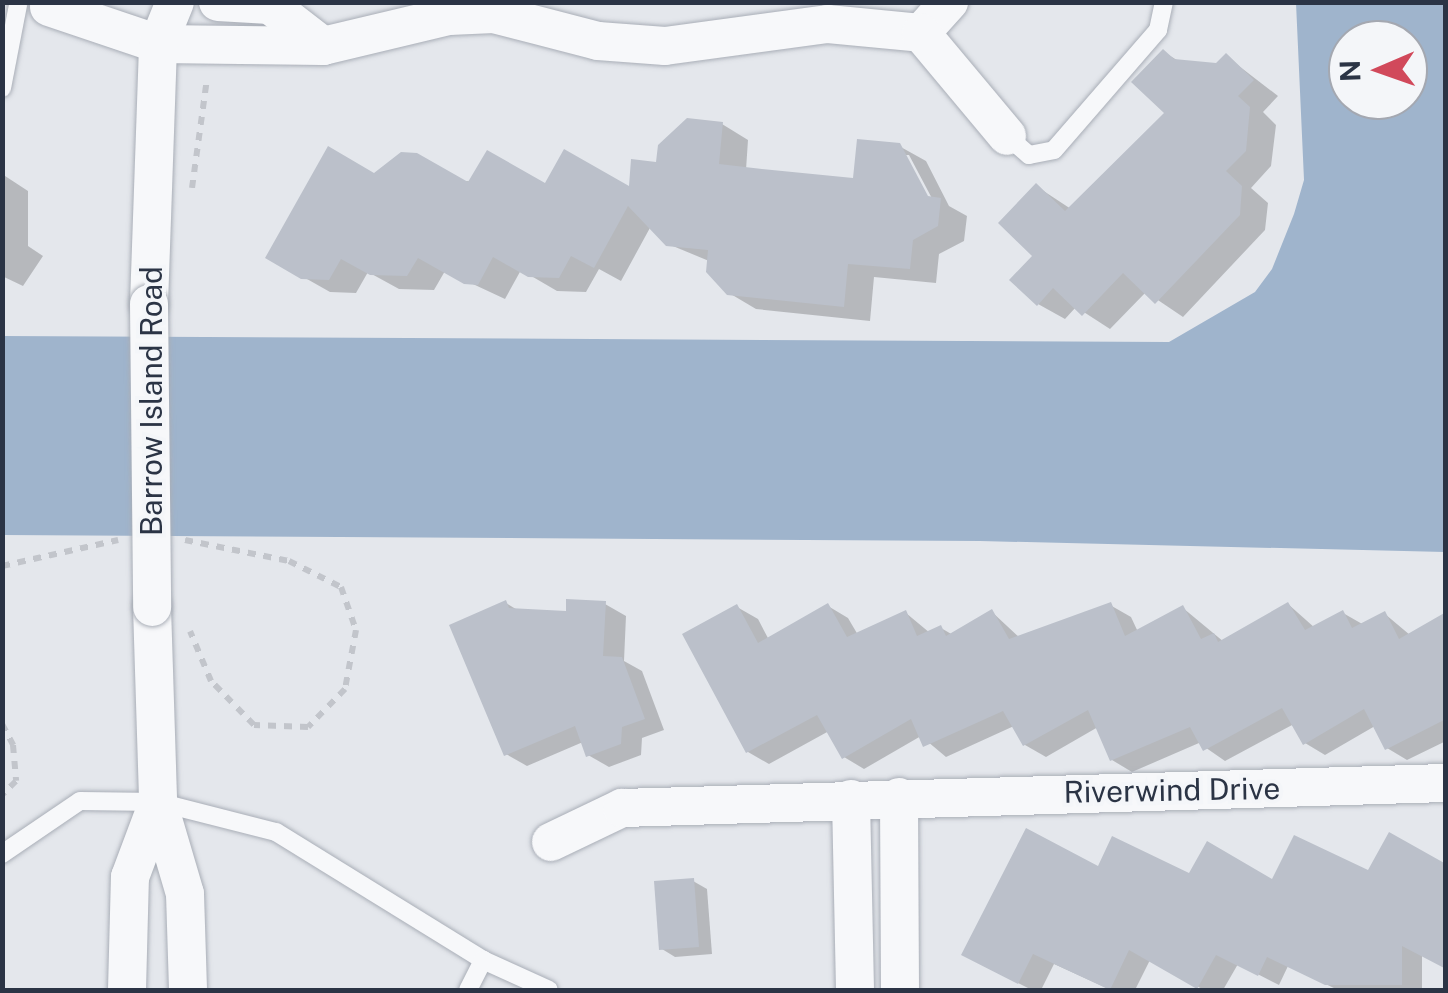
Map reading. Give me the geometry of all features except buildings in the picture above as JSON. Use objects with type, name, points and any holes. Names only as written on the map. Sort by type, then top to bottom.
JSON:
[{"type":"street","name":"Barrow Island Road","points":[[127,990],[130,877],[158,802],[169,614],[150,304],[158,44],[175,2]]},
{"type":"street","points":[[218,2],[270,5],[324,46]]},
{"type":"street","points":[[922,33],[950,2]]},
{"type":"street","points":[[32,5],[158,44],[324,46],[450,16],[494,14],[598,41],[665,46],[828,24],[922,33],[1007,136]]},
{"type":"street","name":"Riverwind Drive","points":[[551,842],[622,808],[1446,783]]},
{"type":"street","points":[[899,797],[900,990]]},
{"type":"street","points":[[851,799],[855,990]]},
{"type":"street","name":"Barrow Island Road","points":[[158,802],[186,894],[188,990]]},
{"type":"lane","points":[[1007,136],[1029,155],[1054,150],[1158,30],[1164,2]]},
{"type":"lane","points":[[2,88],[32,5]]},
{"type":"lane","points":[[2,854],[80,801],[158,802],[276,832],[483,960],[549,990]]},
{"type":"lane","points":[[468,990],[483,960]]},
{"type":"path","points":[[2,566],[132,540]]},
{"type":"path","points":[[165,540],[198,540],[289,560],[341,587],[356,630],[345,689],[308,726],[254,725],[212,681],[169,614]]},
{"type":"path","points":[[2,724],[12,745],[16,780],[2,794]]},
{"type":"water","points":[[1296,3],[1445,3],[1445,552],[980,541],[3,535],[2,336],[1169,342],[1255,292],[1272,269],[1304,180]]}]
